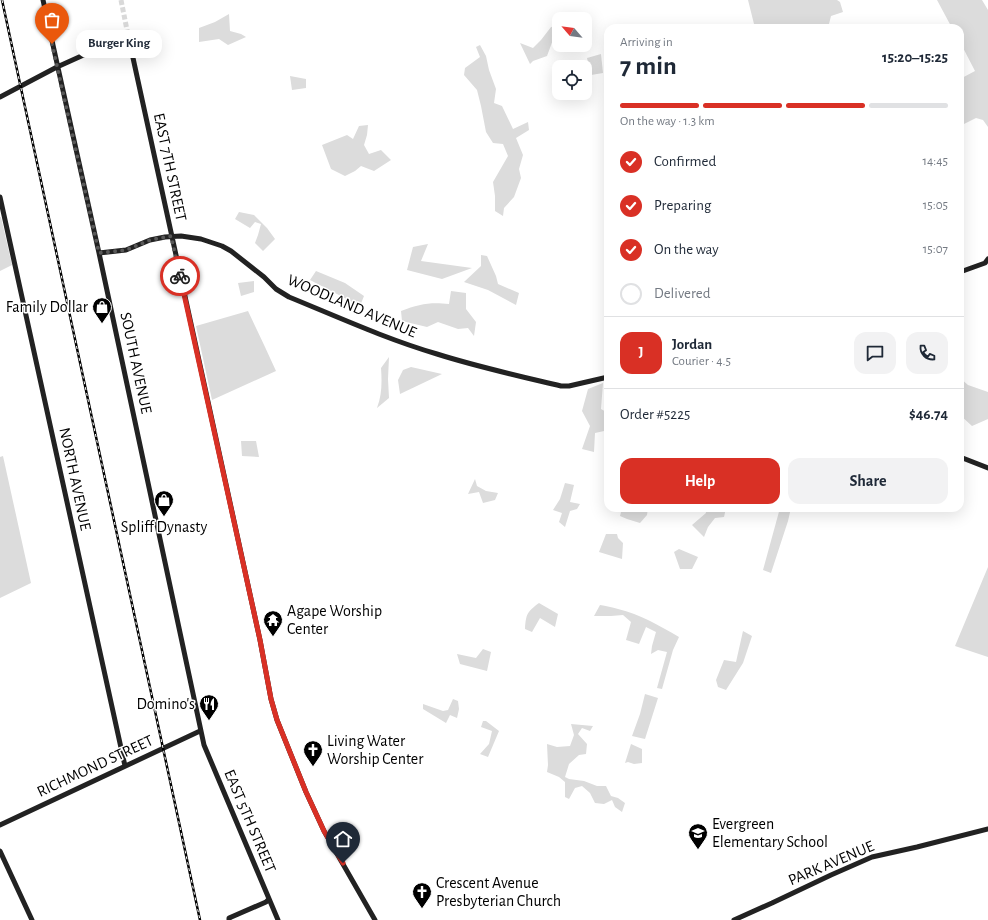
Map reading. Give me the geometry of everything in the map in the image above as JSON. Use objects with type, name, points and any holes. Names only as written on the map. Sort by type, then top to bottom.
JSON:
[{"type":"street","name":"SOUTH AVENUE","points":[[43,0],[182,639],[200,731]]},
{"type":"street","name":"EAST 7TH STREET","points":[[57,67],[128,35],[256,623],[271,699],[277,720],[306,792],[324,831],[375,920]]},
{"type":"street","points":[[0,97],[57,67]]},
{"type":"street","name":"NORTH AVENUE","points":[[0,197],[125,766]]},
{"type":"street","name":"WOODLAND AVENUE","points":[[99,253],[126,250],[150,240],[171,236],[201,239],[222,246],[240,257],[276,288],[289,297],[388,338],[436,354],[493,370],[561,386],[569,386],[604,378]]},
{"type":"street","points":[[964,270],[988,260]]},
{"type":"street","points":[[964,459],[988,468]]},
{"type":"street","name":"RICHMOND STREET","points":[[0,825],[200,731]]},
{"type":"street","name":"EAST 5TH STREET","points":[[200,731],[204,745],[278,920]]},
{"type":"street","name":"PARK AVENUE","points":[[734,920],[872,857],[988,829]]},
{"type":"street","points":[[0,851],[32,920]]},
{"type":"street","points":[[229,919],[266,902],[269,899]]},
{"type":"shaded area","points":[[748,0],[837,0],[840,2],[843,12],[831,16],[829,24],[754,24]]},
{"type":"shaded area","points":[[937,0],[982,0],[988,10],[988,127],[983,120],[976,118],[964,124],[964,77],[975,71],[964,50],[964,24],[950,24]]},
{"type":"shaded area","points":[[229,14],[230,31],[246,37],[228,45],[219,39],[199,42],[199,28],[215,22]]},
{"type":"shaded area","points":[[551,27],[552,42],[547,56],[533,61],[530,64],[520,43],[533,48]]},
{"type":"shaded area","points":[[480,45],[486,56],[496,89],[494,103],[502,106],[513,129],[528,122],[529,130],[516,138],[523,155],[519,169],[521,178],[514,197],[504,208],[503,216],[495,211],[493,182],[508,156],[503,144],[493,143],[486,132],[477,90],[464,75],[465,68],[480,57],[476,47]]},
{"type":"shaded area","points":[[601,54],[603,73],[592,75],[592,60],[587,60],[587,58]]},
{"type":"shaded area","points":[[290,76],[306,79],[306,88],[292,90]]},
{"type":"shaded area","points":[[368,125],[364,145],[369,154],[381,150],[391,160],[374,171],[361,166],[345,176],[331,169],[322,145],[347,135],[353,139],[359,126]]},
{"type":"shaded area","points":[[239,212],[254,215],[267,228],[275,239],[263,251],[255,243],[261,224],[255,222],[250,228],[235,219]]},
{"type":"shaded area","points":[[0,217],[12,265],[0,271]]},
{"type":"shaded area","points":[[428,244],[421,261],[472,268],[442,279],[407,270],[413,247]]},
{"type":"shaded area","points":[[481,255],[487,256],[498,284],[519,293],[516,305],[488,290],[464,282],[481,266]]},
{"type":"shaded area","points":[[316,271],[345,283],[364,296],[360,306],[310,280]]},
{"type":"shaded area","points":[[254,281],[254,292],[241,296],[238,283]]},
{"type":"shaded area","points":[[451,291],[466,293],[466,309],[476,322],[474,336],[468,328],[458,329],[438,322],[427,327],[402,321],[401,311],[430,303],[449,304]]},
{"type":"shaded area","points":[[248,311],[276,371],[212,400],[196,326]]},
{"type":"shaded area","points":[[389,357],[389,398],[377,408],[380,398],[382,378],[381,368]]},
{"type":"shaded area","points":[[411,367],[442,374],[400,394],[398,380],[403,370]]},
{"type":"shaded area","points":[[964,382],[968,385],[988,392],[988,419],[972,426],[964,419]]},
{"type":"shaded area","points":[[603,383],[601,409],[604,411],[604,431],[595,433],[594,452],[582,449],[590,426],[582,411],[588,389]]},
{"type":"shaded area","points":[[241,441],[256,441],[259,457],[242,456]]},
{"type":"shaded area","points":[[3,456],[31,583],[0,598],[0,457]]},
{"type":"shaded area","points":[[475,479],[477,486],[486,491],[498,493],[495,500],[483,503],[479,492],[468,494]]},
{"type":"shaded area","points":[[565,483],[574,485],[570,502],[580,504],[577,509],[570,511],[565,527],[559,522],[562,513],[553,510],[560,499]]},
{"type":"shaded area","points":[[621,512],[647,512],[647,515],[640,523],[620,516]]},
{"type":"shaded area","points":[[725,512],[724,517],[715,518],[708,527],[704,537],[692,525],[706,513]]},
{"type":"shaded area","points":[[779,512],[790,512],[771,573],[763,570]]},
{"type":"shaded area","points":[[606,534],[617,534],[618,538],[623,543],[622,559],[599,552]]},
{"type":"shaded area","points":[[679,549],[698,557],[692,569],[680,569],[674,552]]},
{"type":"shaded area","points":[[988,567],[988,657],[955,646]]},
{"type":"shaded area","points":[[539,603],[558,614],[555,627],[540,618],[532,632],[525,629],[526,620],[530,611]]},
{"type":"shaded area","points":[[600,605],[634,614],[679,637],[673,650],[662,689],[657,688],[667,652],[658,650],[651,654],[656,632],[646,627],[639,644],[626,640],[631,622],[623,615],[594,616]]},
{"type":"shaded area","points":[[743,631],[752,636],[743,663],[726,690],[718,687],[716,680],[724,660],[736,662]]},
{"type":"shaded area","points":[[483,649],[491,652],[487,671],[460,664],[457,654],[476,658]]},
{"type":"shaded area","points":[[645,694],[658,698],[645,739],[632,736]]},
{"type":"shaded area","points":[[453,699],[458,701],[459,709],[457,718],[450,715],[446,723],[423,709],[423,704],[443,711],[448,710]]},
{"type":"shaded area","points":[[483,721],[486,721],[499,731],[488,757],[480,754],[489,744],[492,731],[481,727]]},
{"type":"shaded area","points":[[571,724],[593,726],[590,731],[582,728],[578,734],[587,744],[586,754],[579,755],[569,764],[565,777],[584,781],[597,786],[606,786],[611,796],[618,798],[625,803],[622,812],[615,807],[612,800],[604,804],[595,803],[590,793],[582,786],[575,788],[569,799],[565,797],[565,782],[559,777],[547,772],[547,744],[557,747],[570,746],[574,735]]},
{"type":"shaded area","points":[[631,744],[642,749],[642,763],[625,763]]},
{"type":"tunnel","points":[[121,0],[128,35]]},
{"type":"railway","points":[[2,0],[200,920]]},
{"type":"way so far","points":[[52,44],[99,253],[126,250],[150,240],[171,236],[180,276]]},
{"type":"place","name":"Burger King","points":[[52,44]]},
{"type":"place","name":"Family Dollar","points":[[102,324]]},
{"type":"place","name":"Spliff Dynasty","points":[[164,517]]},
{"type":"place","name":"Agape Worship Center","points":[[273,637]]},
{"type":"place","name":"Domino's","points":[[209,721]]},
{"type":"place","name":"Living Water Worship Center","points":[[313,767]]},
{"type":"place","name":"Evergreen Elementary School","points":[[698,850]]},
{"type":"place","name":"Crescent Avenue Presbyterian Church","points":[[422,909]]},
{"type":"route","points":[[180,276],[260,640],[271,699],[277,720],[306,792],[324,831],[343,863]]}]
